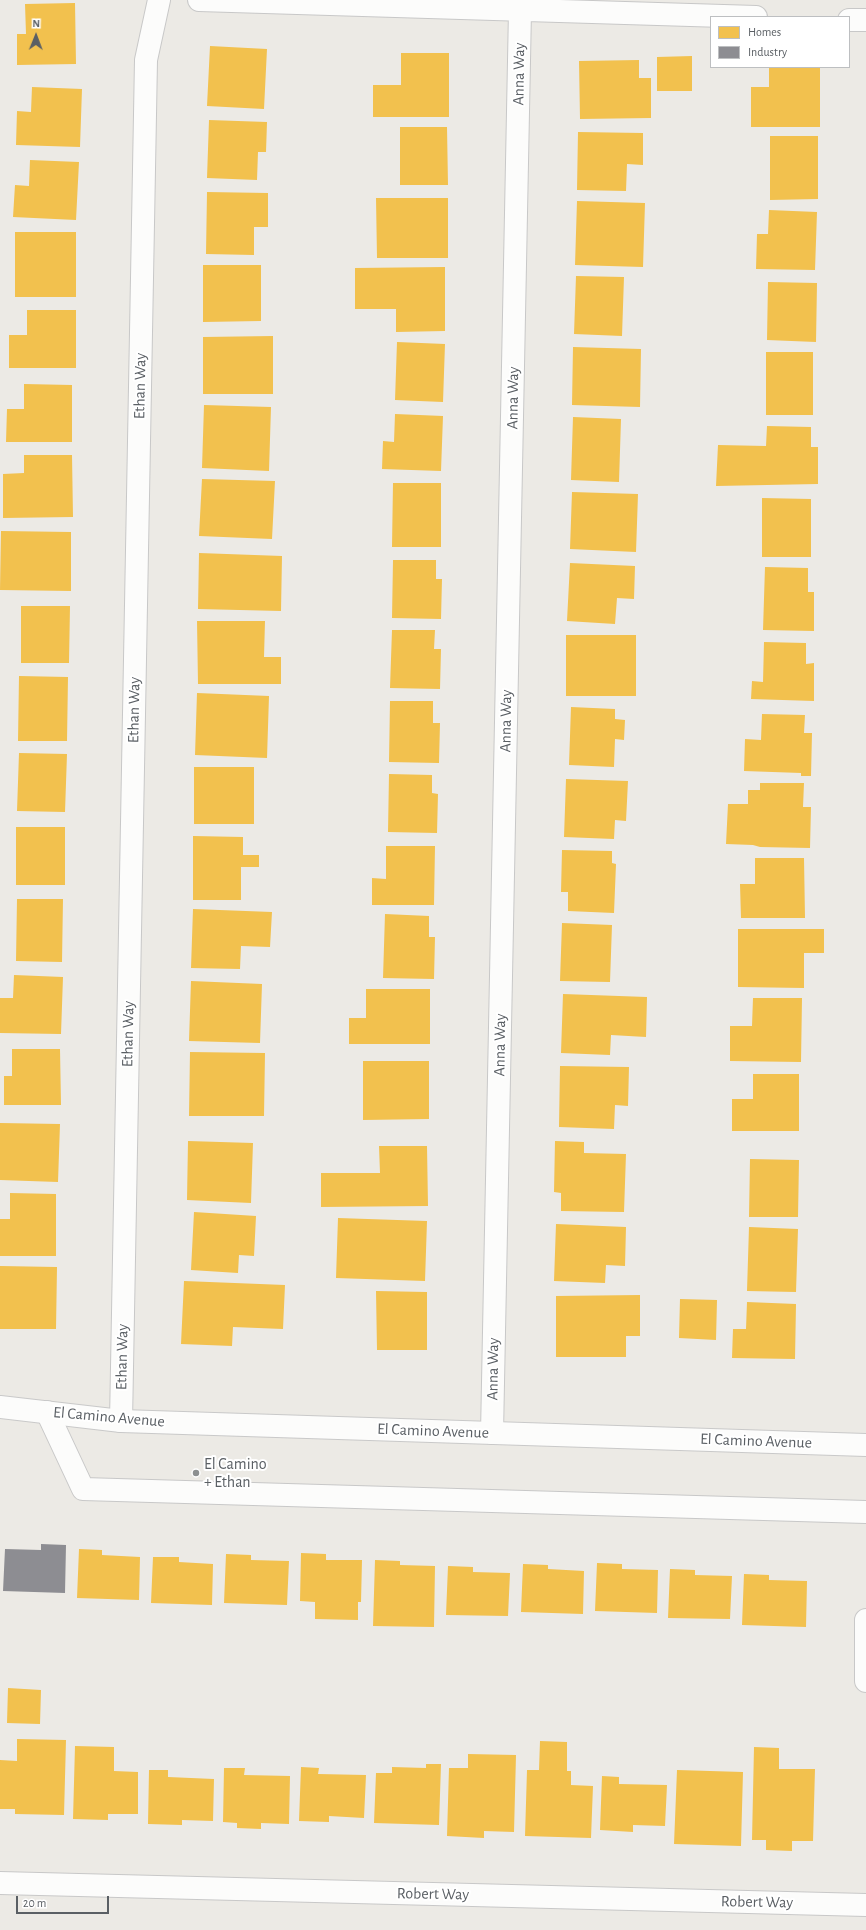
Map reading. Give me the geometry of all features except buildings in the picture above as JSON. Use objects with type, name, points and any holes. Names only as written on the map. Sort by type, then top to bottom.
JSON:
[{"type":"street","name":"Ethan Way","points":[[121,1420],[146,60],[159,0]]},
{"type":"street","points":[[199,0],[722,16]]},
{"type":"street","name":"Anna Way","points":[[492,1433],[520,10]]},
{"type":"street","points":[[850,20],[866,20]]},
{"type":"street","name":"El Camino Avenue","points":[[0,1407],[121,1420],[866,1445]]},
{"type":"street","points":[[47,1412],[83,1489],[866,1512]]},
{"type":"street","points":[[866,1620],[866,1681]]},
{"type":"street","name":"Robert Way","points":[[0,1882],[866,1905]]},
{"type":"place","name":"El Camino + Ethan","points":[[196,1473]]}]
